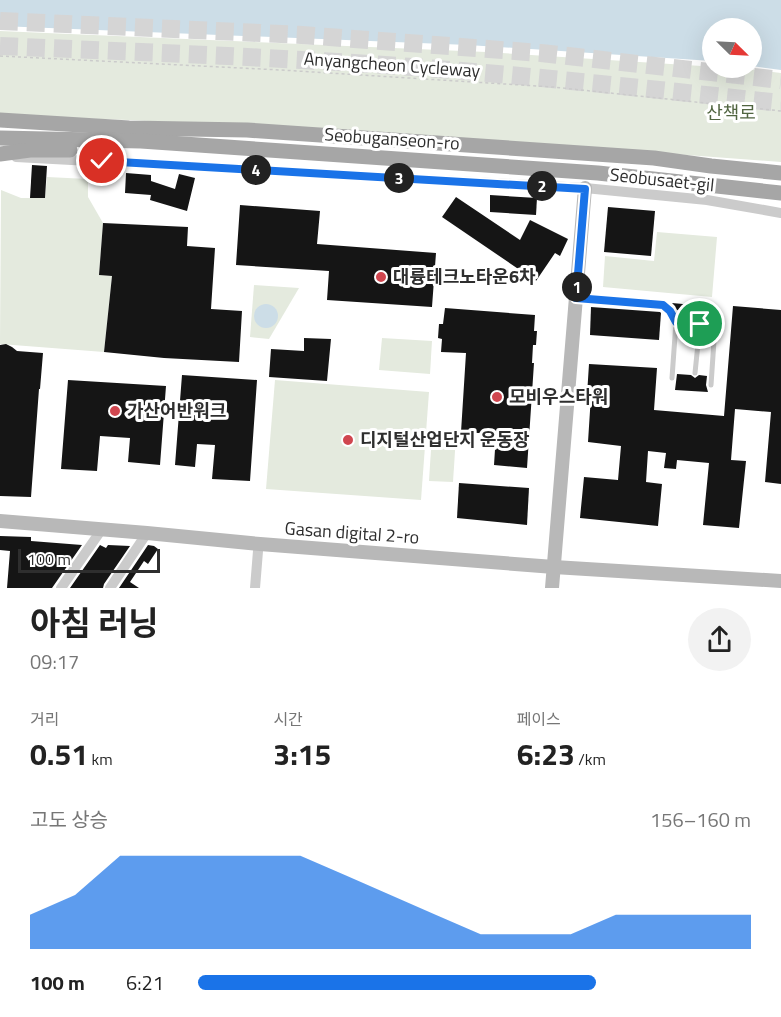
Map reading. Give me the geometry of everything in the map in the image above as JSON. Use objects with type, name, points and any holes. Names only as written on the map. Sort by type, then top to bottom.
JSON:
[{"type":"main road","name":"Seobuganseon-ro","points":[[0,120],[129,128],[247,130],[654,158],[781,173]]},
{"type":"main road","name":"Seobuganseon-ro","points":[[0,138],[141,141],[598,172],[781,193]]},
{"type":"main road","points":[[0,155],[30,150],[244,148]]},
{"type":"main road","points":[[654,158],[781,165]]},
{"type":"main road","points":[[650,178],[781,203]]},
{"type":"street","name":"Seobusaet-gil","points":[[0,155],[585,189],[707,200],[781,213]]},
{"type":"street","points":[[552,588],[585,189]]},
{"type":"street","points":[[576,298],[663,305],[670,311]]},
{"type":"street","name":"Gasan digital 2-ro","points":[[0,521],[554,567],[781,581]]},
{"type":"street","points":[[60,588],[102,529]]},
{"type":"street","points":[[110,588],[147,533]]},
{"type":"street","points":[[255,588],[258,551]]},
{"type":"lane","points":[[670,311],[676,322],[672,378]]},
{"type":"lane","points":[[676,322],[715,326],[711,386]]},
{"type":"lane","points":[[695,373],[700,324]]},
{"type":"path","name":"Anyangcheon Cycleway","points":[[0,56],[553,87],[781,111]]},
{"type":"green space","name":"산책로","points":[[0,31],[486,52],[702,66],[702,78],[762,78],[762,71],[781,73],[781,162],[293,128],[0,116]]},
{"type":"green space","points":[[47,177],[88,179],[88,197],[103,223],[99,275],[112,276],[104,352],[0,344],[1,190],[21,198],[45,198]]},
{"type":"green space","points":[[657,232],[717,237],[712,297],[603,287],[605,256],[654,261]]},
{"type":"green space","points":[[254,285],[299,288],[269,339],[250,337]]},
{"type":"green space","points":[[382,338],[432,341],[430,374],[379,370]]},
{"type":"green space","name":"디지털산업단지 운동장","points":[[275,380],[429,392],[421,500],[266,489]]},
{"type":"green space","points":[[432,434],[456,436],[453,482],[429,481]]},
{"type":"shaded area","points":[[0,0],[781,0],[781,70],[762,67],[762,18],[702,18],[702,60],[468,45],[0,26]]},
{"type":"shaded area","points":[[266,304],[274,308],[278,316],[274,324],[266,328],[258,324],[254,316],[258,308]]},
{"type":"building","points":[[32,165],[47,166],[45,198],[30,198]]},
{"type":"building","points":[[126,173],[151,175],[151,181],[175,189],[179,174],[195,178],[187,211],[150,200],[151,195],[125,193]]},
{"type":"building","points":[[490,195],[537,198],[536,215],[490,212]]},
{"type":"building","points":[[456,197],[520,240],[530,220],[568,239],[560,256],[555,253],[536,281],[442,217]]},
{"type":"building","points":[[240,205],[320,211],[317,244],[436,253],[432,307],[327,300],[329,271],[236,265]]},
{"type":"building","points":[[608,207],[655,211],[651,256],[604,252]]},
{"type":"building","points":[[103,223],[188,227],[187,246],[215,248],[211,309],[242,311],[239,362],[104,352],[112,276],[99,275]]},
{"type":"building","points":[[672,303],[715,307],[714,314],[677,310]]},
{"type":"building","points":[[733,306],[781,310],[781,484],[765,482],[771,412],[735,409],[731,460],[746,461],[739,528],[703,525],[709,463],[677,460],[676,469],[664,468],[666,453],[648,451],[646,482],[662,484],[658,526],[580,518],[584,477],[618,480],[621,446],[588,442],[591,395],[587,395],[589,364],[657,368],[654,410],[724,416]]},
{"type":"building","points":[[591,307],[660,312],[659,340],[590,335]]},
{"type":"building","points":[[445,308],[535,315],[534,331],[537,331],[536,345],[533,345],[532,363],[534,363],[527,468],[494,465],[496,434],[461,432],[466,353],[441,352],[442,339],[438,338],[439,324],[443,324]]},
{"type":"building","points":[[304,338],[331,339],[327,381],[269,377],[271,349],[304,351]]},
{"type":"building","points":[[6,344],[17,351],[43,353],[31,497],[0,496],[0,345]]},
{"type":"building","points":[[677,374],[691,375],[695,378],[699,375],[707,376],[708,392],[675,390]]},
{"type":"building","points":[[182,375],[257,380],[250,481],[212,479],[215,445],[197,444],[195,467],[175,465]]},
{"type":"building","name":"가산어반워크","points":[[68,380],[166,386],[160,465],[128,462],[130,438],[100,436],[97,471],[61,469]]},
{"type":"building","points":[[459,483],[529,488],[527,525],[457,518]]},
{"type":"building","points":[[0,536],[31,537],[31,541],[82,545],[52,588],[7,588],[10,551],[0,550]]},
{"type":"building","points":[[100,545],[106,548],[108,545],[130,546],[103,588],[70,588]]},
{"type":"building","points":[[148,545],[158,549],[148,564],[144,561],[130,582],[139,588],[119,588]]},
{"type":"tunnel","points":[[0,21],[302,35],[541,53],[781,80]]},
{"type":"tunnel","points":[[0,46],[412,67],[781,103]]},
{"type":"place","name":"대륭테크노타운6차","points":[[381,277]]},
{"type":"place","name":"모비우스타워","points":[[497,397]]},
{"type":"place","name":"가산어반워크","points":[[115,411]]},
{"type":"place","name":"디지털산업단지 운동장","points":[[348,440]]},
{"type":"route","points":[[102,161],[585,189],[576,298],[663,305],[670,311],[676,322],[700,324]]}]
